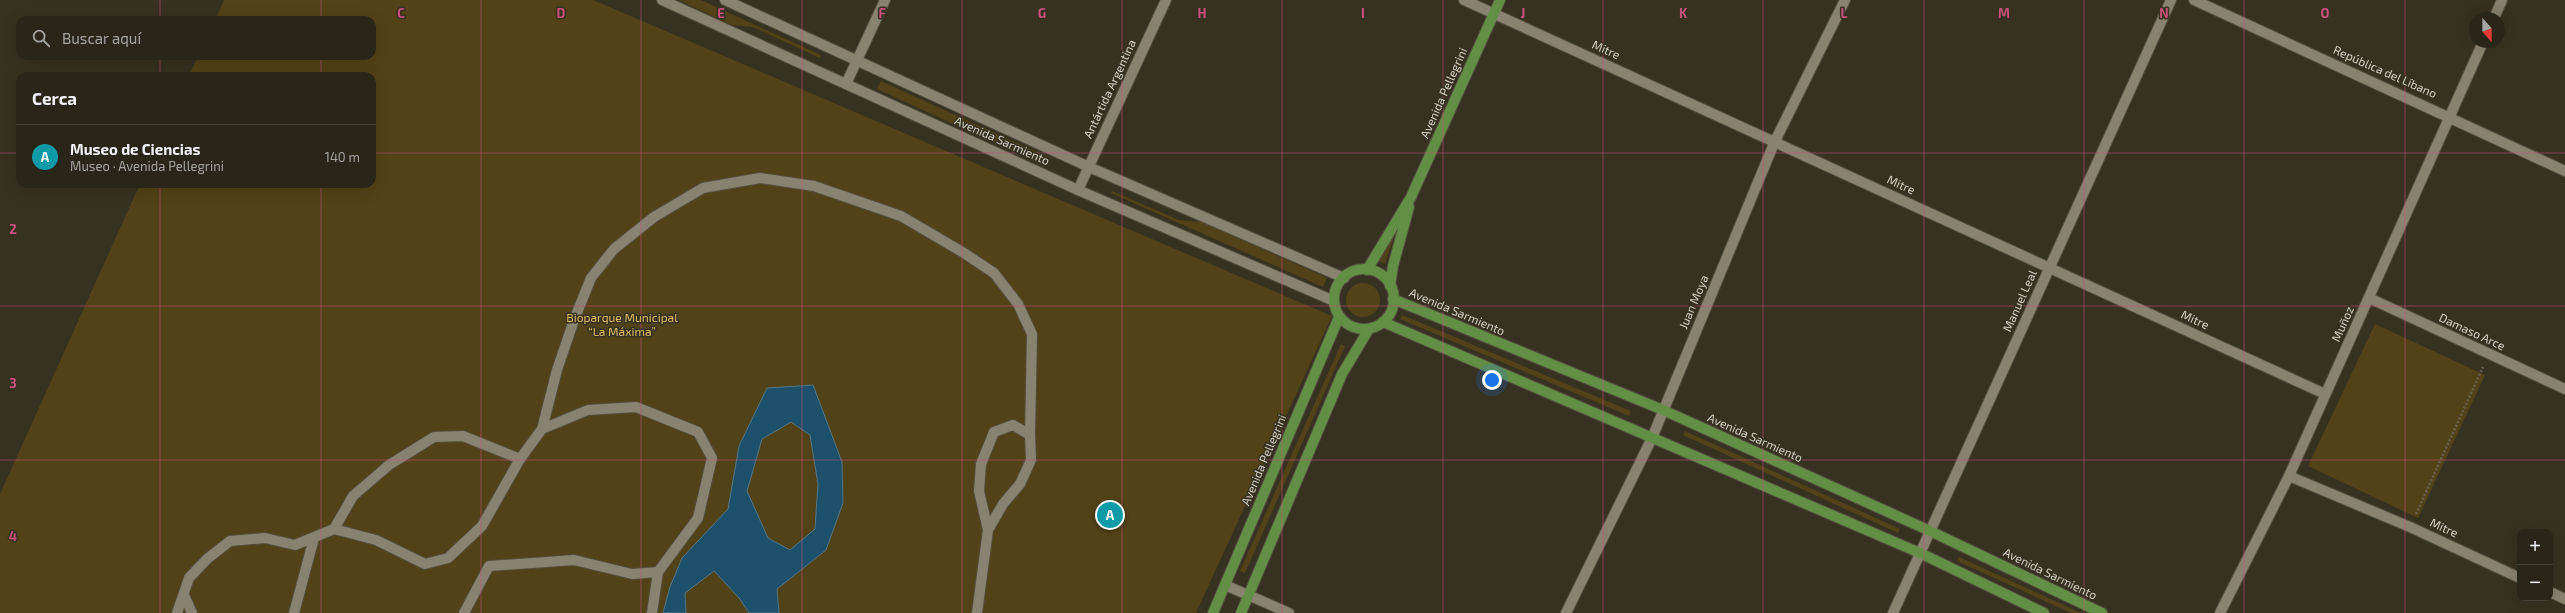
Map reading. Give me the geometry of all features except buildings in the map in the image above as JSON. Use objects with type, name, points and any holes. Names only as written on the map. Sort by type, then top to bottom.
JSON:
[{"type":"main road","name":"Avenida Pellegrini","points":[[1367,270],[1411,197],[1500,0]]},
{"type":"main road","name":"Avenida Pellegrini","points":[[1390,286],[1393,266],[1411,197]]},
{"type":"main road","points":[[1357,270],[1367,270],[1384,278],[1390,286],[1393,299],[1389,314],[1384,322],[1369,329],[1356,328],[1339,317],[1334,301],[1336,289],[1344,278],[1357,270]]},
{"type":"main road","name":"Avenida Sarmiento","points":[[1393,299],[1663,410],[1930,531],[2102,613]]},
{"type":"main road","name":"Avenida Pellegrini","points":[[1213,613],[1339,317]]},
{"type":"main road","points":[[1384,322],[1920,553],[2044,613]]},
{"type":"main road","points":[[1241,613],[1342,374],[1369,329]]},
{"type":"street","name":"Avenida Sarmiento","points":[[662,0],[1078,190],[1334,301]]},
{"type":"street","name":"Avenida Sarmiento","points":[[725,0],[1089,167],[1344,278]]},
{"type":"street","points":[[846,84],[885,0]]},
{"type":"street","name":"Antártida Argentina","points":[[1078,190],[1166,0]]},
{"type":"street","name":"Mitre","points":[[1464,0],[2325,394]]},
{"type":"street","name":"Juan Moya","points":[[1566,613],[1652,438],[1775,141],[1845,0]]},
{"type":"street","name":"Manuel Leal","points":[[1893,613],[2171,0]]},
{"type":"street","name":"República del Líbano","points":[[2194,0],[2450,116],[2565,171]]},
{"type":"street","points":[[2497,12],[2502,0]]},
{"type":"street","name":"Muñoz","points":[[2220,613],[2289,476],[2480,48]]},
{"type":"street","points":[[334,529],[376,540],[425,564],[448,558],[482,526],[520,459],[542,430],[557,370],[574,320],[591,278],[614,249],[654,217],[703,188],[760,178],[814,186],[901,216],[964,252],[994,273],[1018,304],[1032,334],[1031,460],[1020,484],[1003,504],[988,530]]},
{"type":"street","name":"Damaso Arce","points":[[2369,298],[2565,389]]},
{"type":"street","points":[[542,430],[588,410],[636,407],[698,432],[712,458],[698,518],[658,572],[652,613]]},
{"type":"street","points":[[977,613],[988,530],[979,491],[981,464],[994,432],[1013,425],[1030,435]]},
{"type":"street","points":[[177,613],[189,578],[207,559],[230,541],[265,538],[295,546],[334,529],[353,496],[389,465],[434,437],[463,436],[520,459]]},
{"type":"street","name":"Mitre","points":[[2289,476],[2410,527],[2517,577]]},
{"type":"street","points":[[294,613],[314,538]]},
{"type":"street","points":[[464,613],[489,566],[574,560],[632,574],[658,572]]},
{"type":"street","points":[[1225,585],[1289,613]]},
{"type":"street","points":[[2553,593],[2565,599]]},
{"type":"street","points":[[184,595],[192,613]]},
{"type":"path","points":[[2410,527],[2489,354]]},
{"type":"green space","name":"Bioparque Municipal “La Máxima”","points":[[224,0],[593,0],[1332,316],[1196,613],[0,613],[0,494],[138,188],[376,188],[376,72],[191,72],[196,60],[376,60],[376,16],[217,16]]},
{"type":"green space","points":[[679,0],[701,0],[821,55],[820,58],[753,27],[732,25]]},
{"type":"green space","points":[[881,81],[1047,157],[1043,165],[877,89]]},
{"type":"green space","points":[[1112,191],[1179,220],[1201,222],[1327,278],[1323,287],[1111,193]]},
{"type":"green space","points":[[1397,227],[1385,264],[1377,260]]},
{"type":"green space","points":[[1366,283],[1373,285],[1378,290],[1380,300],[1378,310],[1373,315],[1360,317],[1353,315],[1348,310],[1346,297],[1348,290],[1353,285]]},
{"type":"green space","points":[[1402,315],[1631,411],[1629,416],[1400,319]]},
{"type":"green space","points":[[2375,324],[2485,375],[2418,518],[2308,466]]},
{"type":"green space","points":[[1341,344],[1345,346],[1245,573],[1240,571]]},
{"type":"green space","points":[[1685,431],[1900,529],[1898,533],[1683,435]]},
{"type":"green space","points":[[1959,557],[2081,613],[2071,613],[1957,561]]},
{"type":"water","points":[[813,385],[842,462],[843,503],[826,550],[777,589],[779,613],[749,613],[740,599],[714,571],[685,593],[686,613],[663,613],[670,587],[682,558],[728,509],[739,446],[767,388]],"holes":[[[791,422],[810,435],[818,484],[815,529],[790,550],[768,538],[747,491],[762,439]]]},
{"type":"place","name":"Museo de Ciencias","points":[[1110,515]]}]
